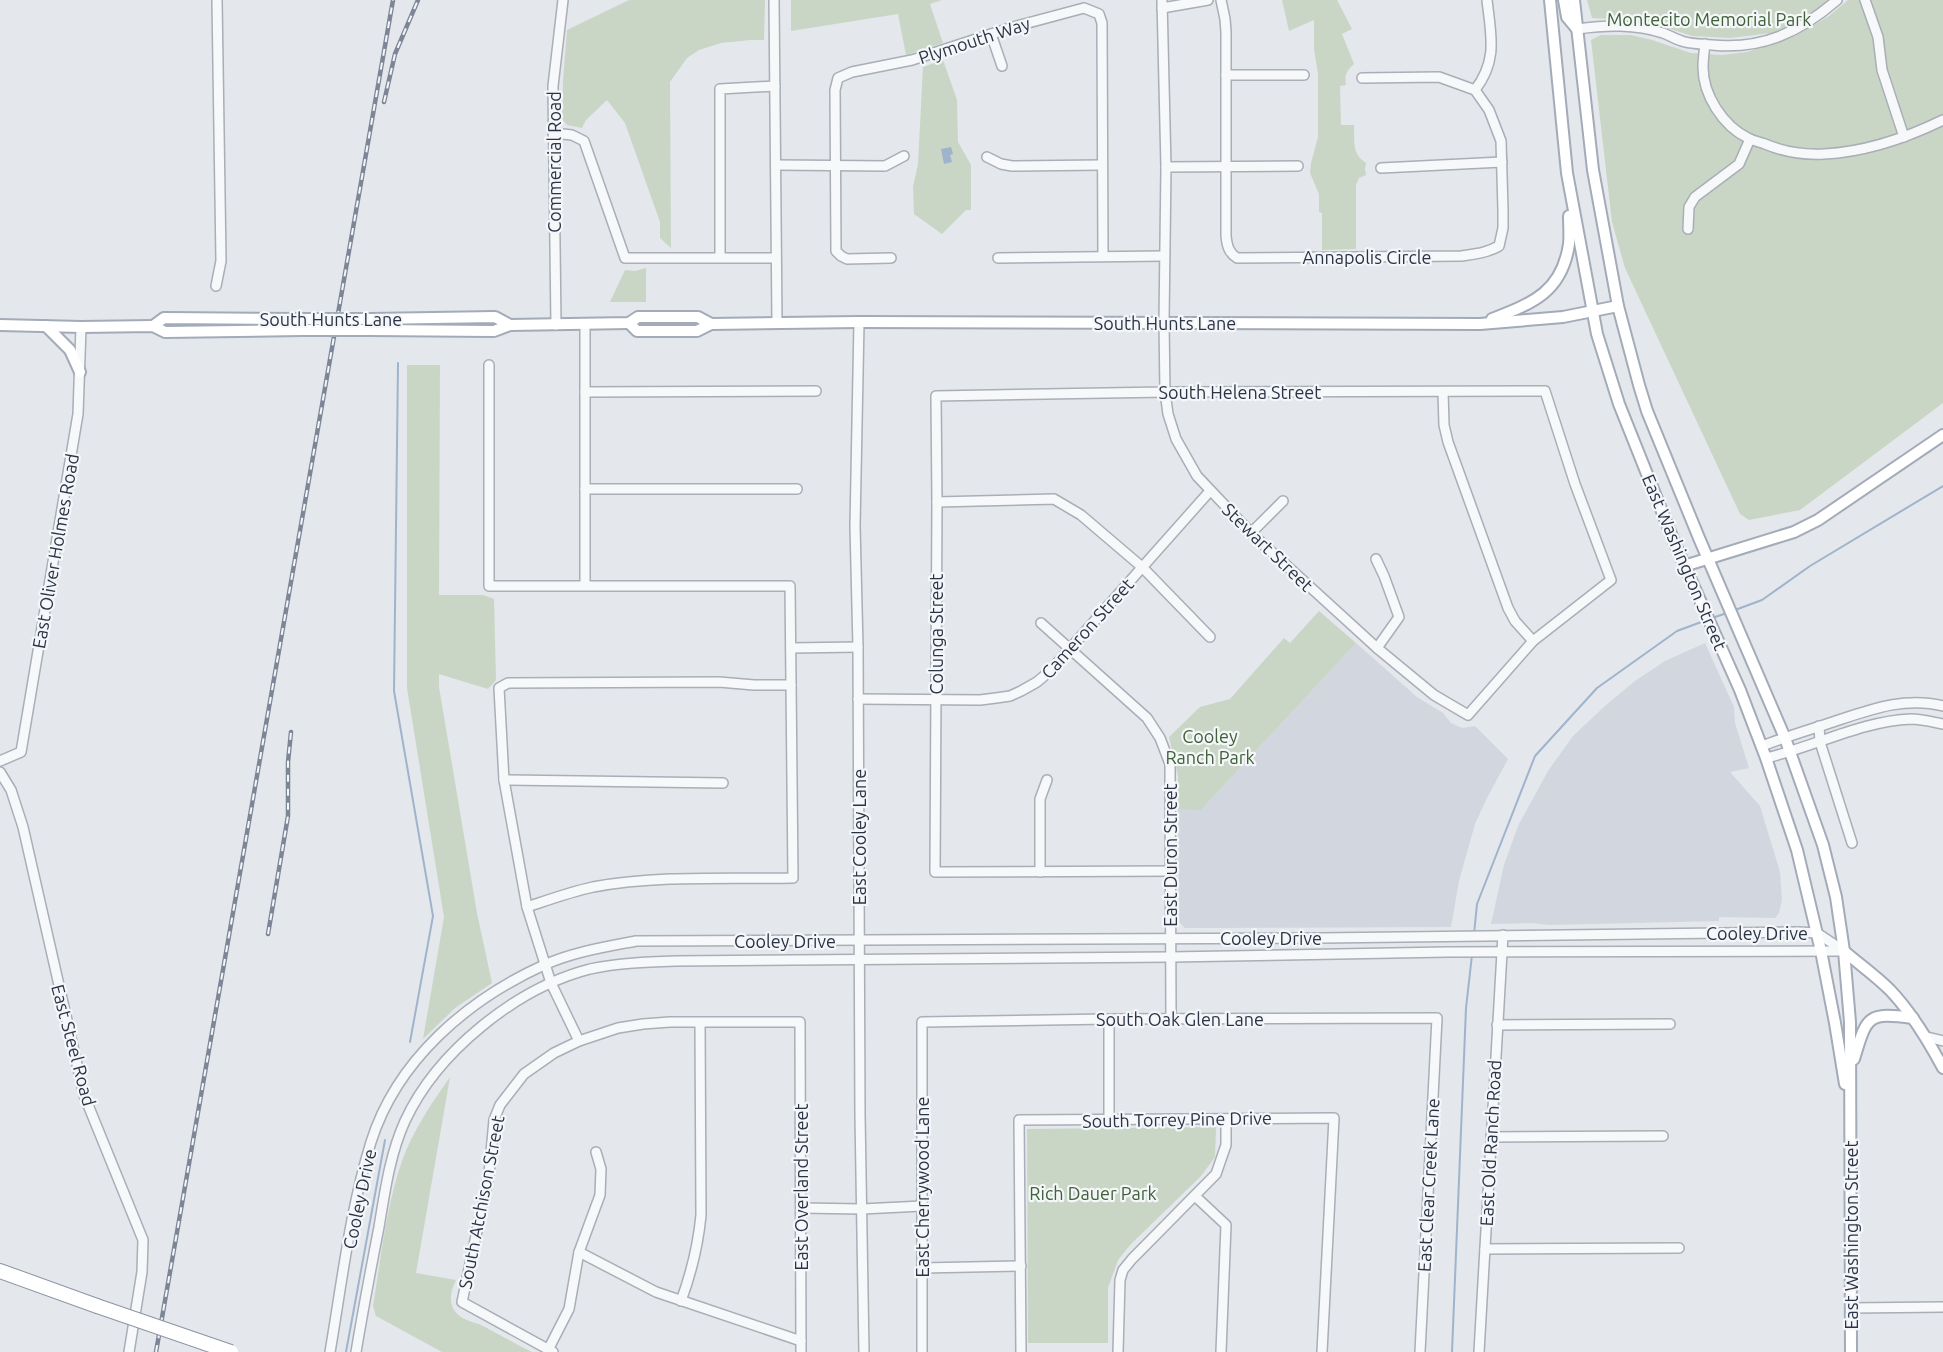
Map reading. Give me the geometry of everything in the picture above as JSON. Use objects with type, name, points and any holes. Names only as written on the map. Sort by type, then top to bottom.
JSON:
[{"type":"highway","points":[[0,1271],[231,1352]]},
{"type":"main road","name":"East Washington Street","points":[[1550,0],[1570,197],[1597,334],[1619,404],[1684,566],[1740,690],[1762,746],[1797,850],[1821,951],[1850,1118]]},
{"type":"main road","points":[[1564,0],[1567,17],[1578,29]]},
{"type":"main road","name":"East Washington Street","points":[[1574,0],[1593,170],[1618,306],[1647,411],[1707,558],[1785,738],[1823,845],[1836,897],[1844,951],[1850,1022],[1851,1352]]},
{"type":"main road","points":[[1480,324],[1529,305],[1556,282],[1569,244],[1570,197]]},
{"type":"main road","name":"South Hunts Lane","points":[[0,325],[153,326],[164,318],[303,325],[370,324],[495,317],[510,325],[629,323],[638,317],[698,317],[711,324],[1164,322],[1480,324],[1563,317],[1618,306]]},
{"type":"main road","points":[[46,326],[70,350],[80,372]]},
{"type":"main road","points":[[1684,566],[1794,532],[1818,520],[1943,435]]},
{"type":"main road","points":[[1844,951],[1890,990],[1927,1037],[1943,1068]]},
{"type":"main road","points":[[1850,1070],[1861,1034],[1872,1019],[1884,1015],[1913,1018]]},
{"type":"street","points":[[216,286],[221,261],[217,0]]},
{"type":"street","name":"Commercial Road","points":[[556,325],[553,86],[563,0]]},
{"type":"street","points":[[774,0],[777,323]]},
{"type":"street","points":[[1162,4],[1208,0]]},
{"type":"street","name":"Annapolis Circle","points":[[1221,0],[1225,19],[1227,75],[1227,244],[1232,255],[1238,258],[1461,256],[1483,253],[1499,246],[1503,228],[1501,141],[1489,110],[1475,90]]},
{"type":"street","points":[[1362,78],[1439,77],[1475,90],[1484,78],[1490,61],[1492,45],[1487,0]]},
{"type":"street","points":[[1578,29],[1635,26],[1686,42],[1731,47],[1751,45],[1777,39],[1820,15],[1837,0]]},
{"type":"street","points":[[1865,0],[1878,37],[1882,70],[1904,137]]},
{"type":"street","name":"Stewart Street","points":[[1162,4],[1166,167],[1165,392],[1168,414],[1176,440],[1197,476],[1251,533],[1377,648],[1434,696],[1468,716],[1533,641]]},
{"type":"street","name":"Plymouth Way","points":[[891,258],[847,259],[836,251],[835,90],[838,78],[852,72],[912,60],[991,34],[1084,8],[1099,14],[1102,23],[1103,256]]},
{"type":"street","points":[[991,34],[1002,66]]},
{"type":"street","points":[[1705,44],[1703,68],[1705,80],[1716,109],[1730,124],[1750,139],[1791,153],[1847,152],[1904,137],[1943,120]]},
{"type":"street","points":[[1227,75],[1304,75]]},
{"type":"street","points":[[720,257],[720,89],[775,86]]},
{"type":"street","points":[[553,133],[579,136],[584,141],[625,258],[777,258]]},
{"type":"street","points":[[1688,229],[1689,207],[1695,197],[1739,164],[1750,139]]},
{"type":"street","points":[[777,165],[885,166],[904,156]]},
{"type":"street","points":[[987,157],[1001,164],[1012,166],[1101,165]]},
{"type":"street","points":[[1381,168],[1502,162]]},
{"type":"street","points":[[1166,167],[1298,166]]},
{"type":"street","points":[[998,258],[1164,256]]},
{"type":"street","name":"East Cooley Lane","points":[[859,322],[855,526],[864,1352]]},
{"type":"street","points":[[585,324],[585,585]]},
{"type":"street","name":"East Oliver Holmes Road","points":[[0,761],[21,752],[78,414],[81,327]]},
{"type":"street","points":[[489,365],[489,586],[790,586],[794,878],[662,879],[625,883],[591,888],[527,907]]},
{"type":"street","points":[[585,392],[816,391]]},
{"type":"street","name":"South Helena Street","points":[[936,396],[1165,392],[1545,391],[1575,484],[1611,580],[1533,641]]},
{"type":"street","points":[[1443,392],[1444,425],[1448,442],[1508,608],[1515,621],[1533,641]]},
{"type":"street","name":"Colunga Street","points":[[936,396],[935,872],[1040,872]]},
{"type":"street","points":[[585,489],[797,489]]},
{"type":"street","name":"Cameron Street","points":[[858,699],[980,700],[1010,696],[1037,682],[1051,670],[1210,491]]},
{"type":"street","points":[[937,502],[1054,499],[1081,515],[1142,567],[1210,637]]},
{"type":"street","points":[[1251,533],[1283,501]]},
{"type":"street","points":[[1376,559],[1399,617],[1377,648]]},
{"type":"street","name":"East Duron Street","points":[[1041,623],[1147,718],[1160,738],[1170,764],[1171,1018]]},
{"type":"street","points":[[791,648],[858,647]]},
{"type":"street","points":[[579,1041],[551,983],[527,907],[504,780],[499,688],[508,683],[719,682],[791,685]]},
{"type":"street","points":[[1762,746],[1874,708],[1917,702],[1943,706]]},
{"type":"street","points":[[1766,758],[1790,753],[1879,723],[1913,719],[1943,724]]},
{"type":"street","points":[[1819,726],[1820,742],[1852,843]]},
{"type":"street","name":"East Steel Road","points":[[0,772],[11,790],[23,827],[84,1095],[142,1240],[142,1272],[129,1352]]},
{"type":"street","points":[[504,780],[723,783]]},
{"type":"street","points":[[1047,780],[1040,799],[1040,872],[1170,871]]},
{"type":"street","name":"Cooley Drive","points":[[330,1352],[358,1186],[372,1140],[390,1099],[422,1051],[461,1014],[499,988],[544,964],[588,950],[636,941],[1817,933],[1844,951]]},
{"type":"street","points":[[1660,934],[1660,950]]},
{"type":"street","name":"East Old Ranch Road","points":[[1479,1352],[1503,935]]},
{"type":"street","points":[[1574,935],[1574,951]]},
{"type":"street","points":[[1424,937],[1424,952]]},
{"type":"street","name":"Cooley Drive","points":[[356,1352],[388,1176],[405,1122],[413,1107],[448,1058],[473,1034],[512,1005],[551,983],[588,970],[621,963],[676,961],[1171,957],[1424,952],[1844,951]]},
{"type":"street","name":"South Oak Glen Lane","points":[[922,1022],[1171,1018],[1437,1018]]},
{"type":"street","name":"East Clear Creek Lane","points":[[1420,1352],[1437,1018]]},
{"type":"street","points":[[1109,1121],[1110,1019]]},
{"type":"street","name":"South Atchison Street","points":[[550,1351],[462,1302],[489,1174],[494,1120],[500,1105],[524,1074],[554,1053],[579,1041],[618,1028],[643,1024],[800,1022]]},
{"type":"street","name":"East Overland Street","points":[[800,1022],[801,1352]]},
{"type":"street","name":"East Cherrywood Lane","points":[[922,1022],[922,1352]]},
{"type":"street","points":[[681,1301],[694,1266],[701,1215],[700,1023]]},
{"type":"street","points":[[1497,1024],[1670,1024]]},
{"type":"street","points":[[1927,1037],[1943,1041]]},
{"type":"street","name":"South Torrey Pine Drive","points":[[1021,1266],[1019,1120],[1334,1118],[1322,1352]]},
{"type":"street","points":[[1118,1352],[1118,1290],[1124,1270],[1216,1174],[1226,1145],[1227,1119]]},
{"type":"street","points":[[1491,1137],[1664,1136]]},
{"type":"street","points":[[550,1351],[569,1310],[579,1252],[600,1194],[601,1169],[596,1152]]},
{"type":"street","points":[[1196,1196],[1226,1225],[1221,1352]]},
{"type":"street","points":[[801,1208],[862,1209],[922,1206]]},
{"type":"street","points":[[1485,1249],[1679,1248]]},
{"type":"street","points":[[579,1252],[656,1292],[801,1341]]},
{"type":"street","points":[[922,1268],[1021,1266],[1021,1352]]},
{"type":"street","points":[[1851,1308],[1943,1307]]},
{"type":"shaded area","points":[[1356,643],[1417,697],[1443,713],[1451,723],[1462,728],[1475,726],[1508,759],[1475,824],[1459,881],[1451,927],[1185,928],[1179,922],[1178,809],[1202,809]]},
{"type":"shaded area","points":[[1705,643],[1734,707],[1735,723],[1749,768],[1730,772],[1760,806],[1780,872],[1782,900],[1779,913],[1775,918],[1719,917],[1719,921],[1491,924],[1504,865],[1518,826],[1548,771],[1573,736],[1635,681],[1665,661]]},
{"type":"green space","points":[[629,0],[765,0],[764,40],[721,43],[699,50],[687,58],[670,82],[671,248],[660,238],[660,222],[625,123],[607,100],[586,120],[582,128],[567,125],[562,119],[567,30]]},
{"type":"green space","points":[[791,0],[942,0],[930,4],[943,43],[906,55],[898,14],[791,31]]},
{"type":"green space","points":[[1282,0],[1337,0],[1352,29],[1342,34],[1354,64],[1345,78],[1346,85],[1340,86],[1341,125],[1354,125],[1356,151],[1366,163],[1366,175],[1359,178],[1356,185],[1356,249],[1322,250],[1322,213],[1319,212],[1319,194],[1310,173],[1318,137],[1318,74],[1314,49],[1314,20],[1289,31]]},
{"type":"green space","name":"Montecito Memorial Park","points":[[1587,0],[1831,0],[1793,26],[1771,33],[1730,38],[1692,36],[1646,21],[1592,18]]},
{"type":"green space","points":[[1848,0],[1943,0],[1943,403],[1800,510],[1749,520],[1740,514],[1625,268],[1612,222],[1591,40],[1601,35],[1631,35],[1691,53],[1722,55],[1747,52],[1795,36],[1829,16]]},
{"type":"green space","points":[[943,60],[957,100],[958,142],[971,165],[971,210],[966,210],[942,234],[914,214],[913,187],[918,164],[923,67]]},
{"type":"green space","points":[[646,268],[646,302],[610,302],[625,270],[635,271]]},
{"type":"green space","points":[[407,365],[440,365],[439,595],[483,595],[494,599],[496,680],[488,689],[439,674],[439,687],[477,913],[492,983],[455,1008],[423,1039],[444,917],[407,688]]},
{"type":"green space","name":"Cooley Ranch Park","points":[[1319,611],[1356,643],[1201,810],[1178,809],[1178,776],[1169,737],[1200,707],[1230,699],[1284,638],[1290,643]]},
{"type":"green space","points":[[450,1077],[416,1273],[456,1280],[451,1303],[456,1313],[532,1352],[442,1352],[376,1316],[373,1306],[396,1178],[417,1128]]},
{"type":"green space","name":"Rich Dauer Park","points":[[1216,1127],[1215,1157],[1201,1176],[1130,1245],[1118,1260],[1108,1288],[1108,1343],[1028,1343],[1027,1129]]},
{"type":"water","points":[[951,147],[952,162],[944,164],[941,149]]},
{"type":"waterway","points":[[398,363],[394,691],[433,916],[410,1042]]},
{"type":"waterway","points":[[1735,610],[1762,600],[1810,566],[1943,486]]},
{"type":"waterway","points":[[1712,618],[1727,613]]},
{"type":"waterway","points":[[1474,934],[1477,904],[1535,756],[1597,688],[1677,631],[1704,621]]},
{"type":"waterway","points":[[1452,1352],[1466,1008],[1472,955]]},
{"type":"waterway","points":[[346,1352],[385,1140]]},
{"type":"railway","points":[[156,1352],[393,0]]},
{"type":"railway","points":[[384,102],[395,54],[418,0]]},
{"type":"railway","points":[[268,934],[288,816],[288,762],[291,732]]}]
